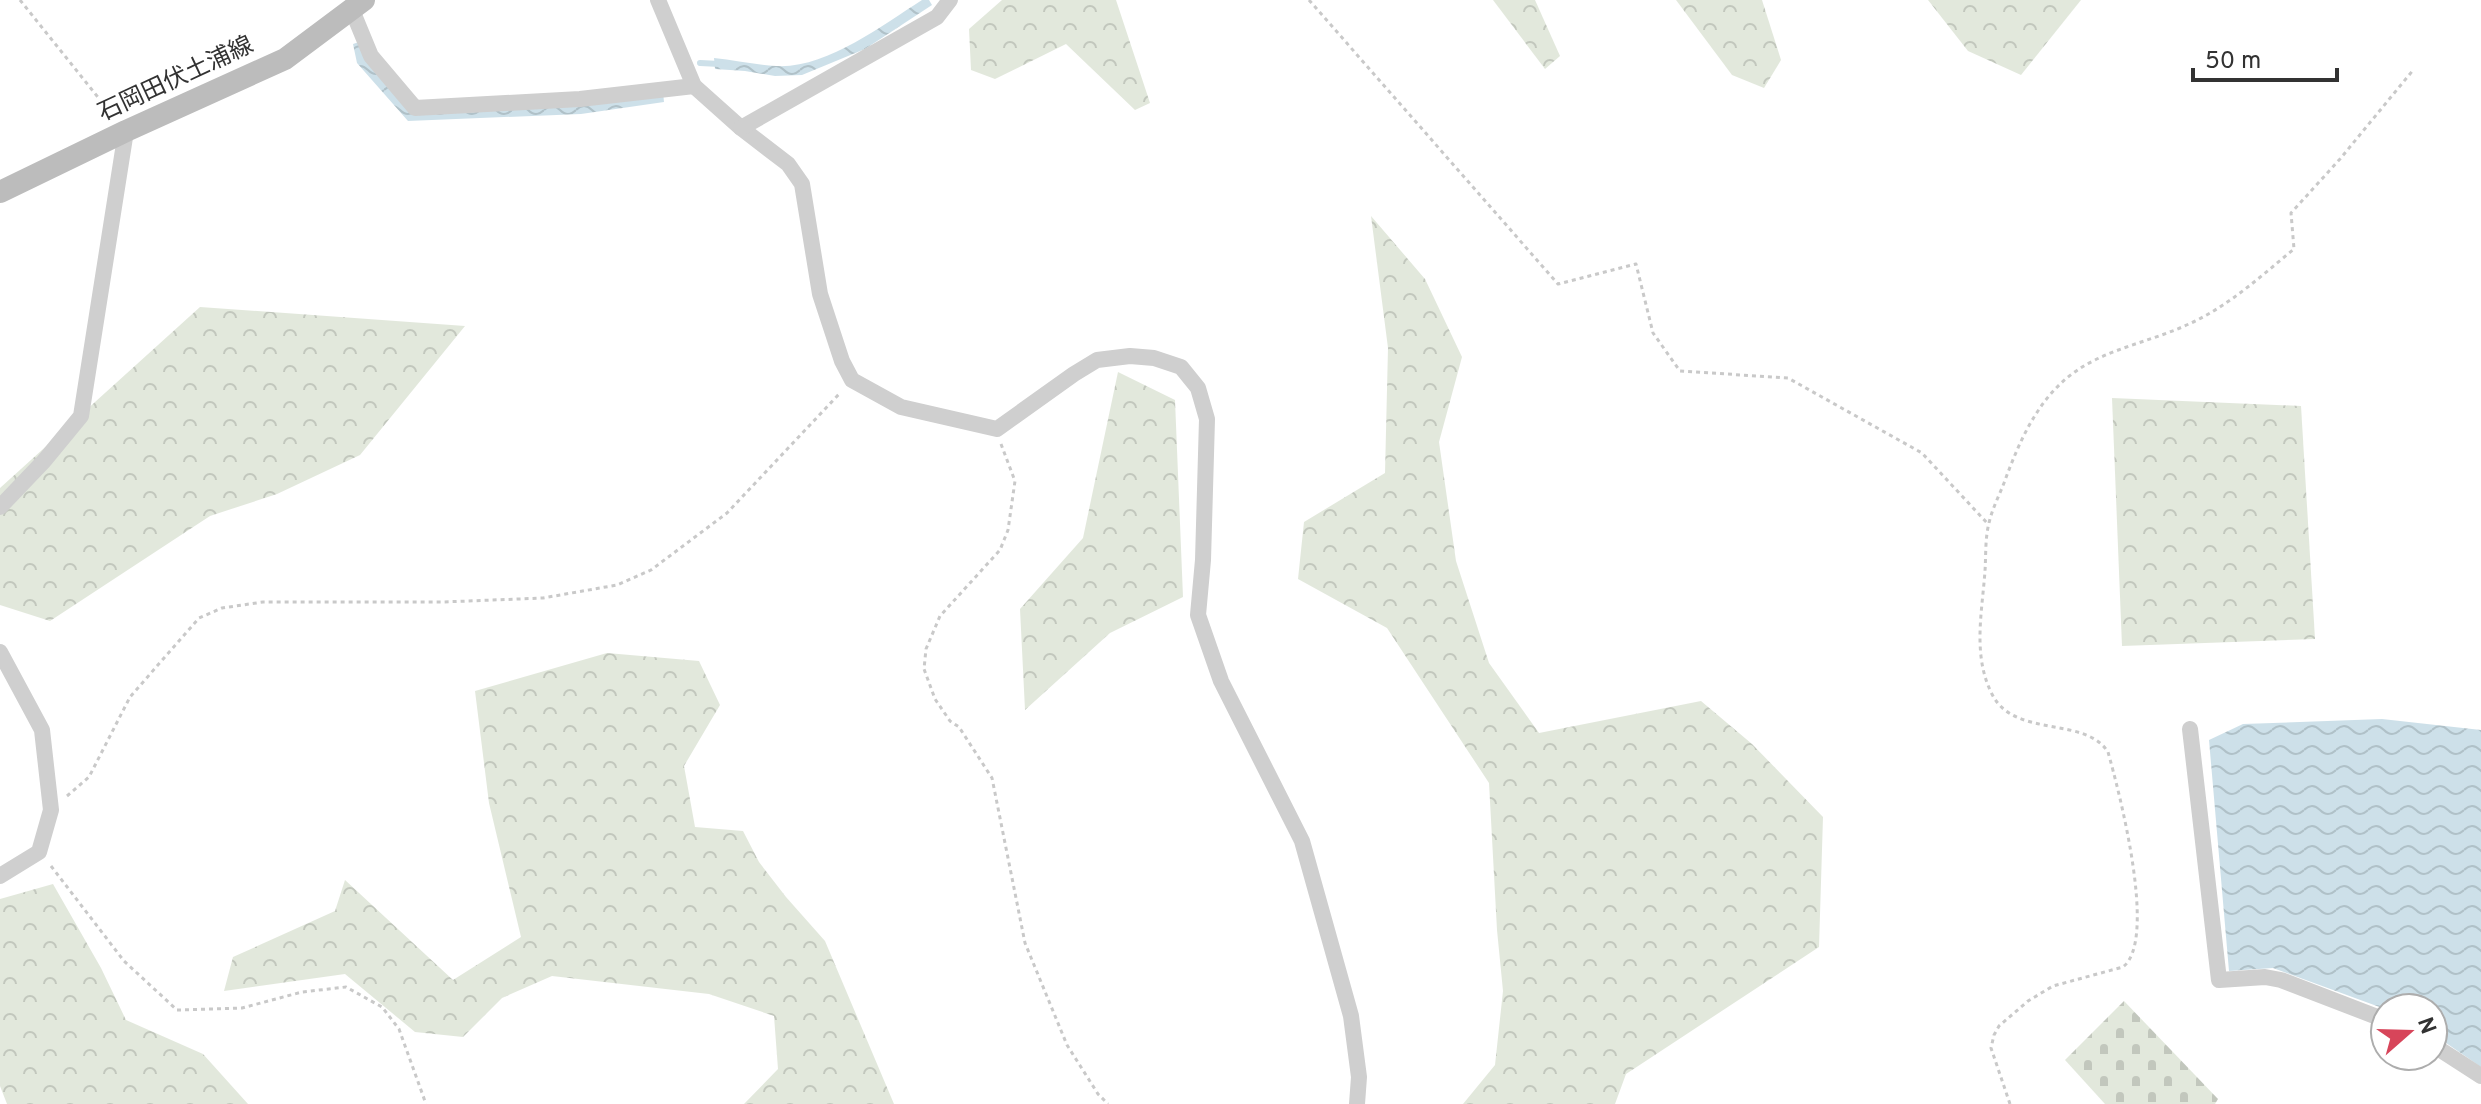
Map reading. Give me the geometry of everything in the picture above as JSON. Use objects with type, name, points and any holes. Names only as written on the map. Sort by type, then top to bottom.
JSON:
[{"type":"main road","name":"石岡田伏土浦線","points":[[0,192],[285,59],[358,5]]},
{"type":"street","points":[[658,0],[694,86],[788,164],[802,184],[820,294],[842,361],[852,380],[901,407],[997,429],[1097,360],[1130,356],[1154,358],[1181,367],[1198,388],[1207,419],[1203,560],[1198,615],[1221,681],[1302,841],[1351,1016],[1359,1077],[1357,1104]]},
{"type":"street","points":[[741,128],[937,17],[950,0]]},
{"type":"street","points":[[358,5],[371,56],[415,108],[580,99],[694,86]]},
{"type":"street","points":[[0,507],[81,416],[126,131]]},
{"type":"street","points":[[0,652],[42,730],[51,810],[39,852],[0,876]]},
{"type":"street","points":[[2190,729],[2219,980],[2265,977],[2281,980],[2369,1014]]},
{"type":"street","points":[[2449,1055],[2481,1076]]},
{"type":"path","points":[[20,0],[126,131]]},
{"type":"path","points":[[1309,0],[1558,284],[1636,264],[1653,333],[1680,371],[1788,378],[1922,453],[1988,524]]},
{"type":"path","points":[[2010,1104],[1991,1048],[1999,1026],[2039,992],[2123,967],[2135,952],[2138,922],[2133,864],[2108,752],[2092,736],[2045,726],[2005,712],[1993,696],[1983,670],[1979,646],[1988,524],[2022,436],[2047,396],[2072,374],[2093,360],[2191,323],[2236,297],[2294,249],[2291,213],[2414,69]]},
{"type":"path","points":[[51,810],[89,777],[130,697],[199,618],[222,608],[263,602],[443,602],[543,598],[617,585],[651,570],[727,513],[852,380]]},
{"type":"path","points":[[997,429],[1015,481],[1008,530],[1000,550],[940,616],[926,649],[924,669],[935,699],[950,721],[959,727],[992,778],[1025,943],[1067,1045],[1098,1094],[1108,1104]]},
{"type":"path","points":[[39,852],[124,961],[177,1010],[242,1008],[302,992],[346,987],[382,1007],[399,1029],[426,1104]]},
{"type":"green space","points":[[1002,0],[1116,0],[1150,103],[1135,110],[1066,44],[995,79],[971,70],[969,29]]},
{"type":"green space","points":[[1493,0],[1535,0],[1560,56],[1545,69]]},
{"type":"green space","points":[[1676,0],[1762,0],[1781,60],[1764,88],[1732,75]]},
{"type":"green space","points":[[1928,0],[2081,0],[2021,75],[1968,51]]},
{"type":"green space","points":[[1371,216],[1425,279],[1462,357],[1439,442],[1456,561],[1489,663],[1539,733],[1701,701],[1752,744],[1823,817],[1819,947],[1626,1074],[1615,1104],[1463,1104],[1495,1065],[1503,991],[1489,783],[1387,628],[1298,579],[1304,522],[1385,473],[1388,348]]},
{"type":"green space","points":[[200,307],[465,326],[360,455],[277,494],[210,516],[50,621],[0,605],[0,488]]},
{"type":"green space","points":[[1118,372],[1175,400],[1183,597],[1110,633],[1025,710],[1020,609],[1083,538]]},
{"type":"green space","points":[[2112,398],[2301,406],[2315,639],[2122,646]]},
{"type":"green space","points":[[607,653],[699,661],[720,705],[684,766],[695,827],[743,831],[759,862],[825,941],[894,1104],[744,1104],[778,1069],[774,1016],[709,994],[552,976],[502,998],[463,1037],[415,1032],[345,974],[224,991],[233,957],[335,911],[345,880],[453,980],[521,937],[489,803],[475,691]]},
{"type":"green space","points":[[53,884],[101,968],[126,1020],[203,1054],[248,1104],[7,1104],[0,1086],[0,899]]},
{"type":"green space","points":[[2124,1001],[2218,1099],[2215,1104],[2105,1104],[2065,1060]]},
{"type":"water","points":[[922,0],[929,0],[932,5],[865,49],[802,75],[775,76],[715,69],[714,58],[776,66],[814,61],[852,44]]},
{"type":"water","points":[[362,41],[412,113],[663,92],[664,102],[581,114],[408,121],[357,63],[353,44]]},
{"type":"water","points":[[2382,719],[2481,730],[2481,1067],[2449,1045],[2449,992],[2369,992],[2369,1003],[2273,968],[2229,971],[2209,740],[2243,724]]},
{"type":"waterway","points":[[700,63],[720,64]]}]
